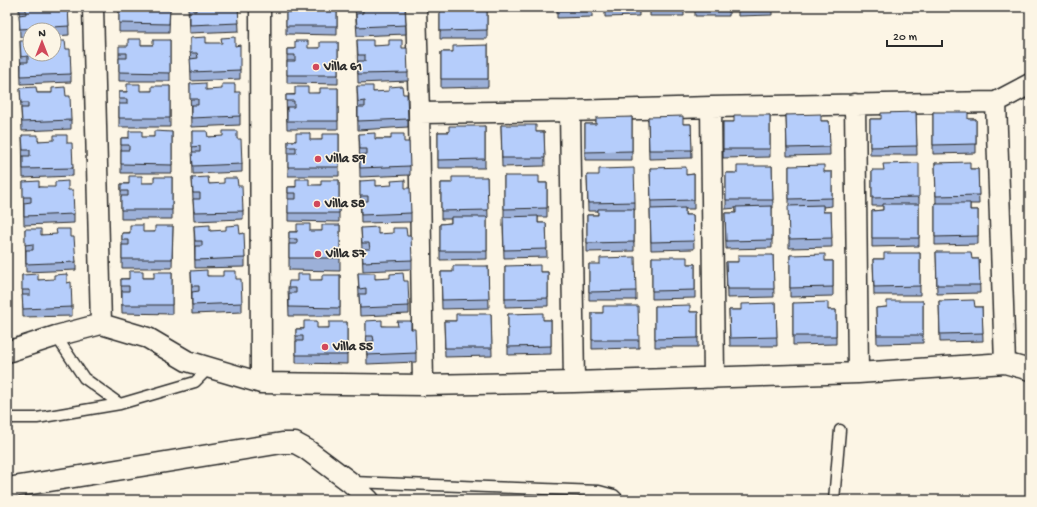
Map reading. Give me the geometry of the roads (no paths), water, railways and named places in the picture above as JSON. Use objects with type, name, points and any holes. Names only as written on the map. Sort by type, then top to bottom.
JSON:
[{"type":"street","points":[[93,7],[101,324]]},
{"type":"street","points":[[260,7],[261,383]]},
{"type":"street","points":[[416,7],[423,385]]},
{"type":"street","points":[[419,113],[570,112],[710,107],[996,102],[1030,84]]},
{"type":"street","points":[[996,102],[1005,363]]},
{"type":"street","points":[[855,104],[858,373]]},
{"type":"street","points":[[710,107],[714,378]]},
{"type":"street","points":[[570,112],[574,382]]},
{"type":"street","points":[[7,352],[56,336],[101,324],[148,338],[187,361],[261,383],[423,385],[574,382],[858,373],[1005,363],[1030,370]]},
{"type":"street","points":[[7,488],[282,443],[295,443],[306,449],[350,482],[369,500]]},
{"type":"lane","points":[[56,336],[84,378],[120,404]]},
{"type":"lane","points":[[7,418],[37,418],[120,404],[195,382],[210,367]]},
{"type":"lane","points":[[834,500],[840,430]]},
{"type":"lane","points":[[350,482],[599,490],[614,495],[619,500]]},
{"type":"place","name":"Villa 61","points":[[316,67]]},
{"type":"place","name":"Villa 59","points":[[318,159]]},
{"type":"place","name":"Villa 58","points":[[317,204]]},
{"type":"place","name":"Villa 57","points":[[318,254]]},
{"type":"place","name":"Villa 55","points":[[325,347]]}]
